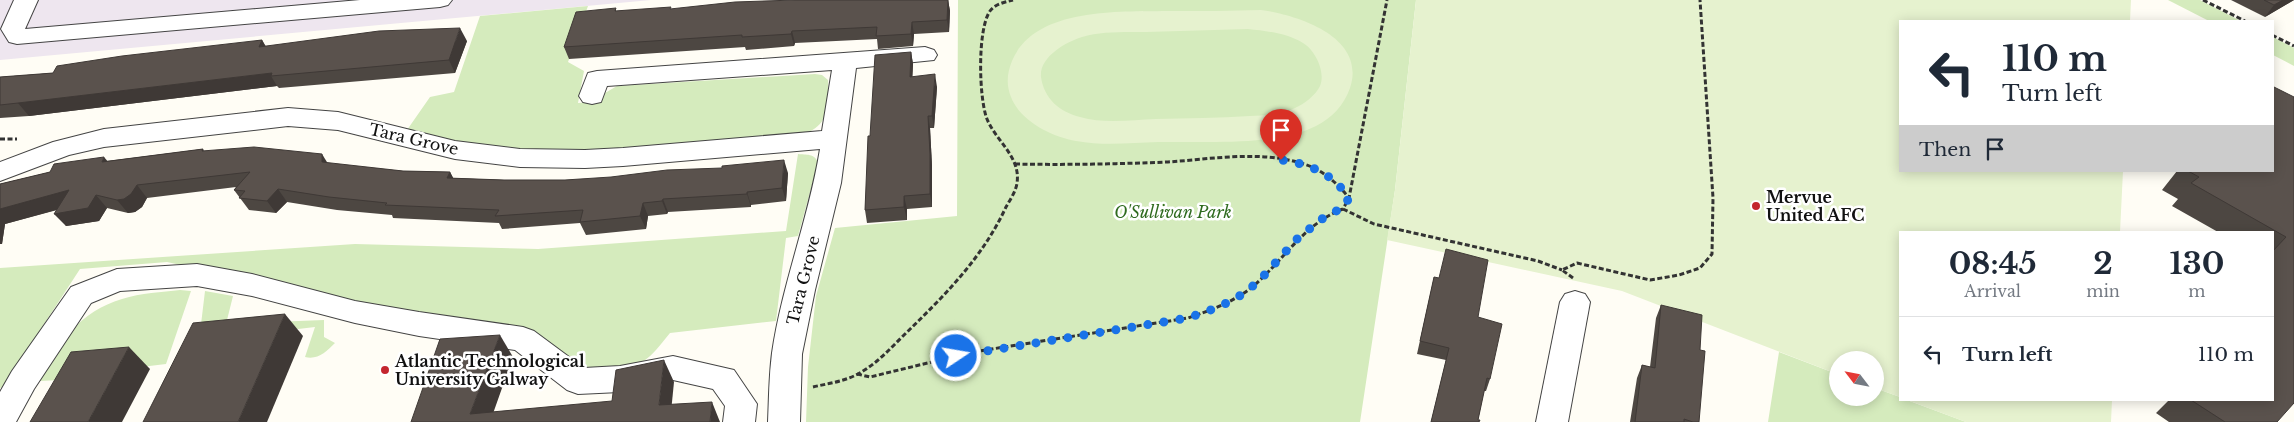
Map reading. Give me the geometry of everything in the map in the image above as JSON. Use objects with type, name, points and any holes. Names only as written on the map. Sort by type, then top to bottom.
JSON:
[{"type":"street","points":[[26,0],[13,29],[17,37],[440,0]]},
{"type":"street","points":[[592,96],[597,79],[925,55]]},
{"type":"street","name":"Tara Grove","points":[[784,422],[783,393],[786,354],[828,183],[845,61]]},
{"type":"street","name":"Tara Grove","points":[[0,172],[62,148],[104,138],[288,117],[338,121],[455,150],[520,158],[585,159],[623,157],[834,139]]},
{"type":"street","points":[[0,422],[23,380],[81,295],[117,280],[197,275],[252,285],[355,312],[418,324],[523,339],[578,381],[620,379],[674,368],[723,378],[741,404],[739,422]]},
{"type":"street","points":[[1552,422],[1575,302]]},
{"type":"path","points":[[783,393],[822,385],[857,374],[884,354],[949,293],[983,248],[1007,207],[1017,183],[1015,164],[1006,145],[987,118],[981,71],[984,23],[989,12],[1000,3],[1013,0]]},
{"type":"path","points":[[857,374],[870,377],[973,352],[1188,318],[1219,307],[1243,294],[1259,281],[1298,238],[1327,215],[1343,208],[1349,198],[1387,0]]},
{"type":"path","points":[[1562,270],[1577,263],[1650,280],[1679,275],[1700,268],[1712,254],[1712,198],[1700,0]]},
{"type":"path","points":[[2203,0],[2243,20]]},
{"type":"path","points":[[2274,36],[2294,46]]},
{"type":"path","points":[[1015,164],[1080,165],[1264,158],[1298,162],[1327,174],[1349,198]]},
{"type":"path","points":[[1343,208],[1374,224],[1538,261],[1562,270],[1573,277],[1578,291],[1575,302]]},
{"type":"shaded area","points":[[0,0],[651,0],[0,60]]},
{"type":"green space","name":"O'Sullivan Park","points":[[958,0],[1416,0],[1395,190],[1360,422],[806,422],[808,367],[816,296],[835,228],[957,216]]},
{"type":"green space","name":"Mervue United AFC","points":[[1416,0],[2131,0],[2130,20],[1899,20],[1899,172],[2123,172],[2120,231],[1899,231],[1899,397],[1884,391],[1884,351],[1829,351],[1829,371],[1622,291],[1387,240],[1395,190]]},
{"type":"green space","points":[[2168,0],[2200,0],[2239,20],[2207,20]]},
{"type":"green space","points":[[588,6],[568,62],[584,71],[578,103],[600,101],[605,93],[617,86],[815,74],[822,75],[828,80],[828,105],[824,118],[814,129],[806,133],[624,151],[551,152],[501,149],[407,130],[430,97],[454,92],[480,16]]},
{"type":"green space","points":[[1261,10],[1293,17],[1310,23],[1326,32],[1339,42],[1348,55],[1353,70],[1350,88],[1341,105],[1322,123],[1299,133],[1239,142],[1086,143],[1047,132],[1029,120],[1015,106],[1009,93],[1009,70],[1023,43],[1040,30],[1059,21],[1105,13]],"holes":[[[1248,29],[1290,37],[1303,43],[1312,51],[1322,74],[1320,86],[1313,96],[1290,110],[1267,115],[1118,121],[1089,119],[1066,112],[1049,98],[1043,85],[1041,77],[1044,63],[1055,51],[1082,37],[1114,32]]]},
{"type":"green space","points":[[2274,38],[2294,48],[2294,66],[2274,56]]},
{"type":"green space","points":[[798,154],[812,156],[818,163],[798,236],[786,238],[776,321],[670,333],[650,356],[631,366],[591,371],[574,363],[547,340],[534,332],[407,314],[167,262],[80,269],[3,387],[0,388],[0,268],[355,244],[538,249],[786,231]]},
{"type":"green space","points":[[180,290],[191,291],[166,364],[83,374],[80,379],[40,381],[46,367],[62,342],[82,320],[94,312],[107,304],[129,297]]},
{"type":"green space","points":[[205,291],[233,296],[226,324],[324,320],[324,337],[335,343],[318,356],[305,357],[315,327],[199,341]]},
{"type":"green space","points":[[1779,352],[1829,371],[1829,406],[1884,406],[1884,391],[1899,397],[1899,401],[1910,401],[1966,422],[1768,422]]},
{"type":"green space","points":[[1910,401],[2112,401],[2111,422],[1966,422]]},
{"type":"building","points":[[948,0],[947,20],[912,22],[911,34],[876,36],[877,27],[792,31],[791,34],[742,37],[742,35],[564,47],[576,12],[616,8],[615,11],[671,7],[670,9],[735,2]]},
{"type":"building","points":[[2264,0],[2283,0],[2274,5]]},
{"type":"building","points":[[460,28],[449,60],[271,76],[272,73],[0,105],[0,77],[53,73],[57,66],[122,56],[262,40],[259,47],[379,31]]},
{"type":"building","points":[[911,52],[910,77],[935,74],[932,116],[928,116],[930,194],[904,196],[904,207],[865,210],[868,136],[870,136],[875,55]]},
{"type":"building","points":[[2274,87],[2294,97],[2294,403],[2277,422],[2225,422],[2193,401],[2274,401],[2274,250],[2286,237],[2191,183],[2199,177],[2190,172],[2274,172]]},
{"type":"building","points":[[254,147],[322,154],[322,162],[403,171],[450,172],[447,178],[504,180],[565,180],[611,177],[667,170],[722,168],[722,166],[784,160],[782,188],[747,192],[747,194],[663,199],[662,201],[643,203],[640,216],[580,222],[583,210],[495,216],[499,210],[385,205],[387,203],[278,189],[267,201],[239,198],[245,191],[234,190],[250,172],[137,185],[131,194],[124,199],[117,200],[96,195],[88,208],[54,214],[69,190],[0,209],[0,184],[50,172],[54,164],[104,157],[102,162],[203,149],[202,151]]},
{"type":"building","points":[[1446,249],[1488,260],[1478,317],[1502,324],[1490,379],[1487,378],[1479,422],[1431,422],[1449,348],[1420,341],[1434,277],[1439,278]]},
{"type":"building","points":[[1661,305],[1702,315],[1700,350],[1705,351],[1699,422],[1684,419],[1684,422],[1635,422],[1642,365],[1655,368]]},
{"type":"building","points":[[285,314],[238,422],[143,422],[193,323]]},
{"type":"building","points":[[500,335],[470,414],[612,401],[616,370],[664,360],[659,405],[712,402],[710,422],[411,422],[440,339]]},
{"type":"building","points":[[129,347],[88,422],[30,422],[71,352]]},
{"type":"place","name":"Mervue United AFC","points":[[1756,206]]},
{"type":"place","name":"Atlantic Technological University Galway","points":[[385,370]]},
{"type":"route","points":[[956,356],[1188,318],[1219,307],[1243,294],[1259,281],[1298,238],[1327,215],[1343,208],[1349,198],[1342,188],[1327,174],[1298,162],[1281,160]]}]
